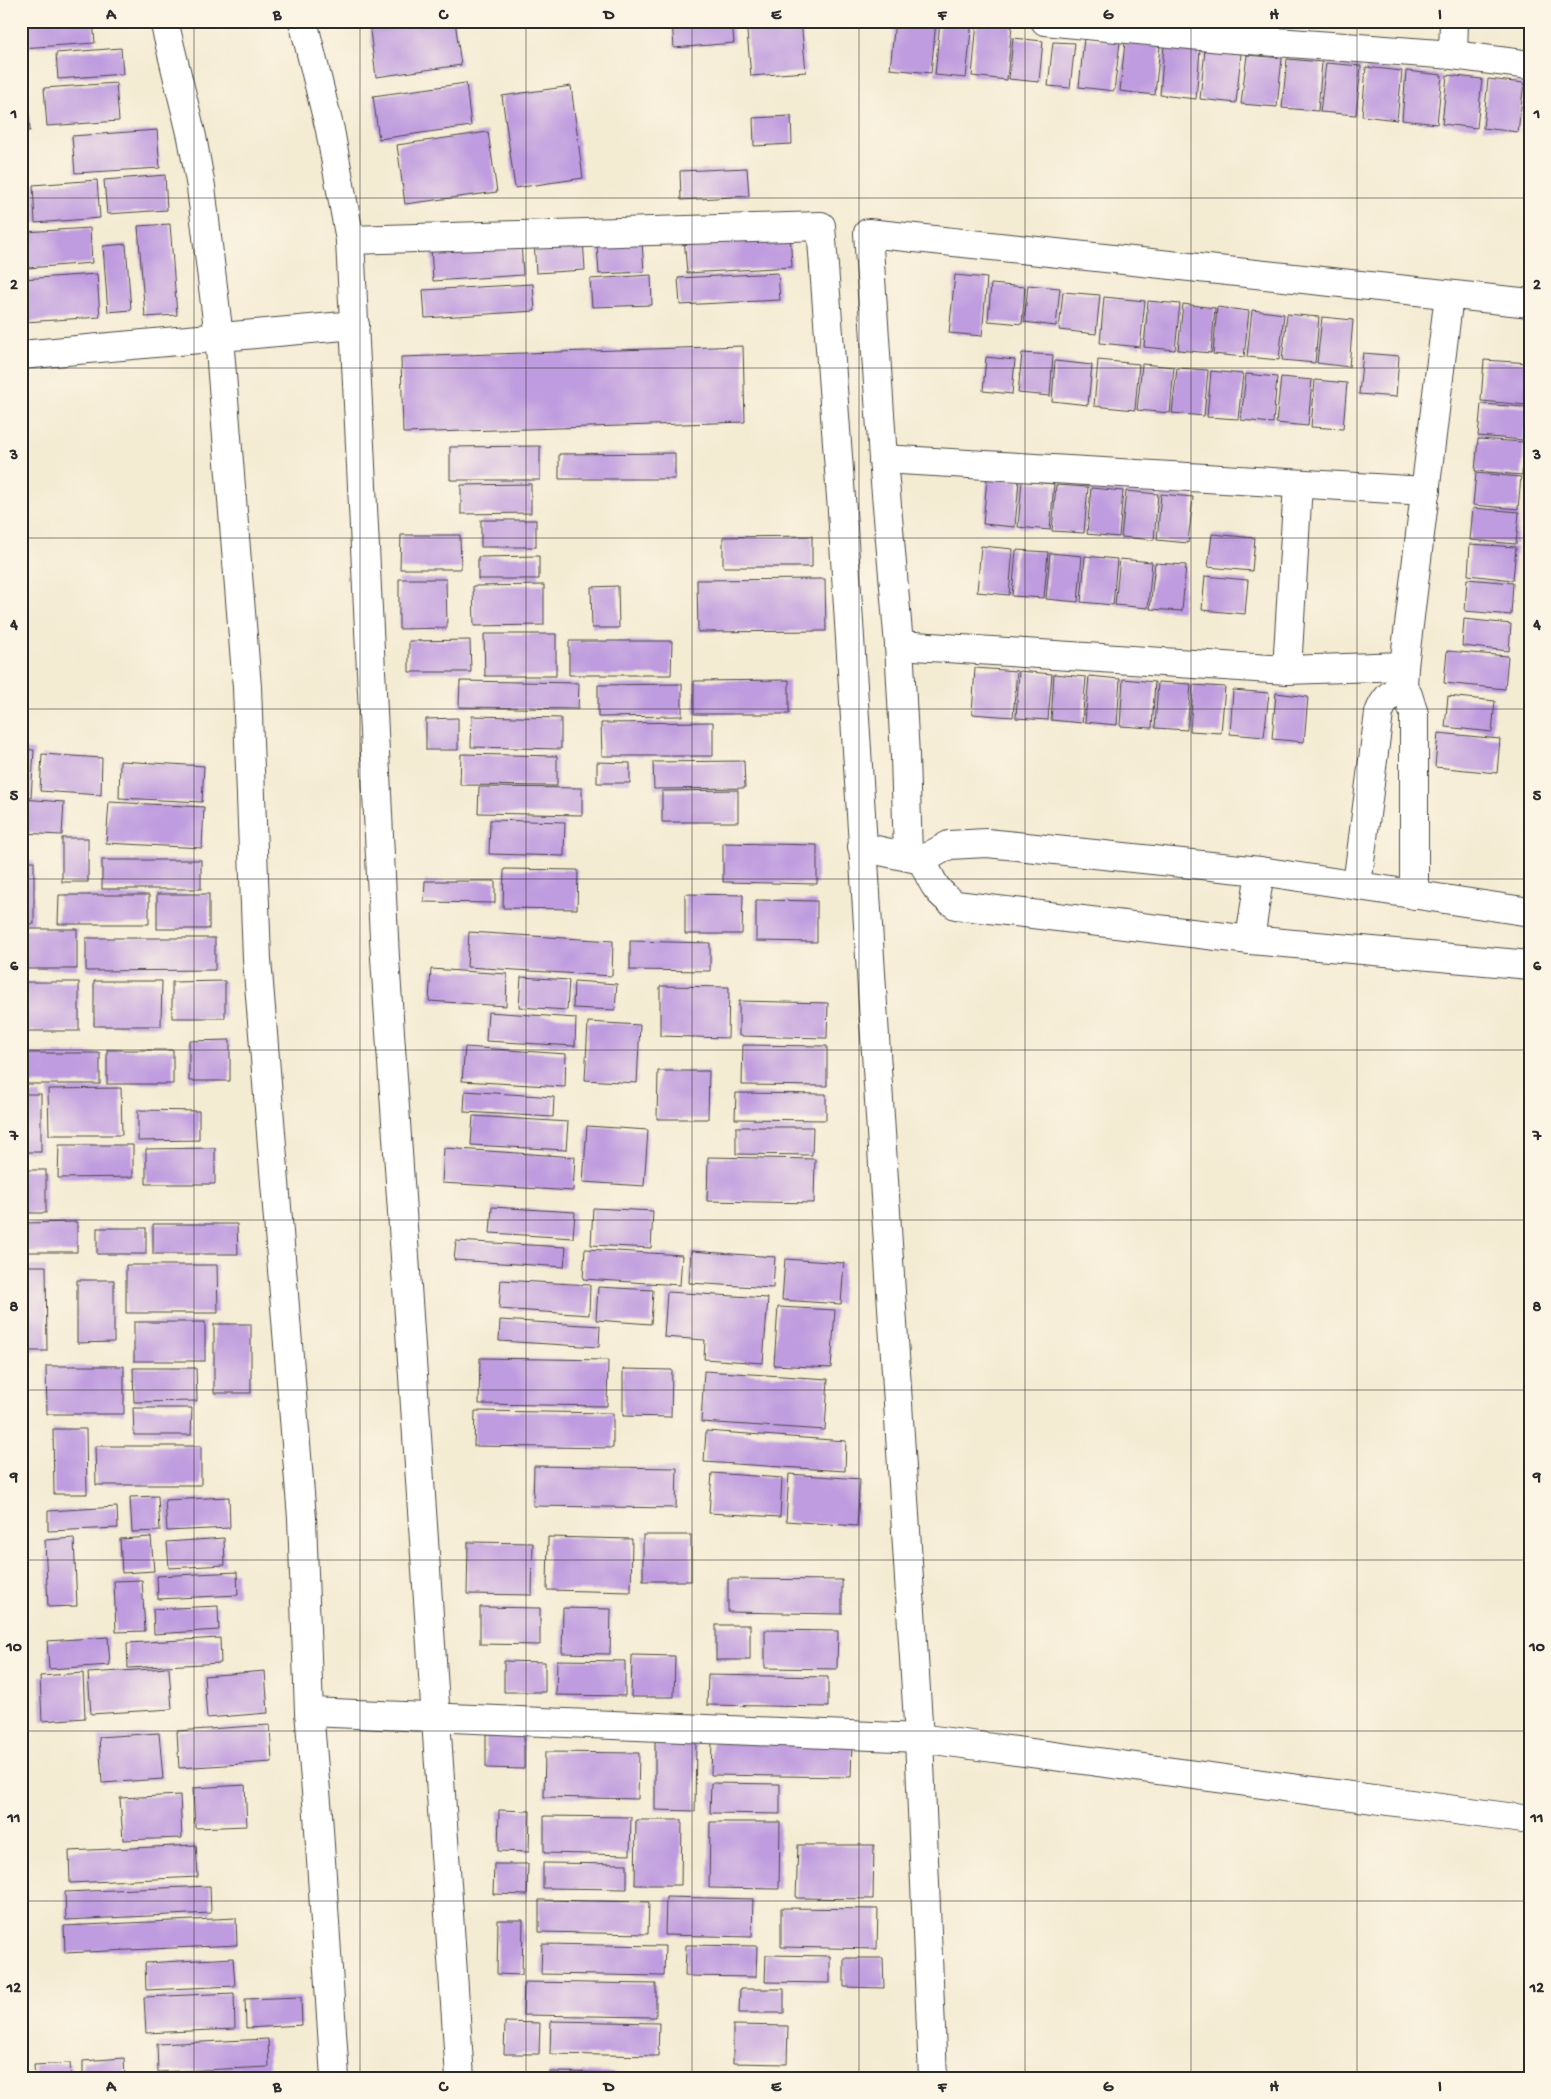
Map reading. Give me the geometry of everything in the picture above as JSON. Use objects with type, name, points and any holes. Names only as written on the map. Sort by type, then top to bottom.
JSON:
[{"type":"street","points":[[164,21],[192,137],[230,336],[257,959],[319,1713],[318,1814],[334,2078]]},
{"type":"street","points":[[1045,21],[1222,30],[1530,65]]},
{"type":"street","points":[[1453,55],[1454,21]]},
{"type":"street","points":[[310,22],[350,240],[343,326],[415,1429],[426,1716],[460,2078]]},
{"type":"street","points":[[350,240],[821,226],[841,501],[919,1738],[933,2078]]},
{"type":"street","points":[[1530,303],[868,233],[883,459],[915,857],[935,888],[956,905],[1250,940],[1530,965]]},
{"type":"street","points":[[1414,895],[1414,714],[1403,676],[1449,295]]},
{"type":"street","points":[[21,355],[343,326]]},
{"type":"street","points":[[883,459],[1426,491]]},
{"type":"street","points":[[1287,670],[1298,484]]},
{"type":"street","points":[[899,645],[1403,676]]},
{"type":"street","points":[[1357,885],[1379,713],[1383,701],[1403,676]]},
{"type":"street","points":[[862,847],[915,857],[949,845],[987,843],[1260,871],[1530,912]]},
{"type":"street","points":[[1250,940],[1260,871]]},
{"type":"street","points":[[319,1713],[919,1738],[1530,1820]]},
{"type":"building","points":[[21,21],[93,21],[95,43],[21,48]]},
{"type":"building","points":[[382,21],[455,21],[461,65],[376,77],[369,23]]},
{"type":"building","points":[[672,21],[732,21],[734,43],[674,48]]},
{"type":"building","points":[[746,21],[801,21],[806,72],[751,76]]},
{"type":"building","points":[[895,21],[936,21],[931,73],[890,69]]},
{"type":"building","points":[[940,21],[972,21],[966,78],[935,75]]},
{"type":"building","points":[[977,22],[1012,26],[1007,80],[972,76]]},
{"type":"building","points":[[1013,38],[1043,41],[1039,82],[1009,79]]},
{"type":"building","points":[[1084,38],[1120,42],[1114,91],[1079,87]]},
{"type":"building","points":[[1053,42],[1075,43],[1070,88],[1048,86]]},
{"type":"building","points":[[1125,42],[1160,46],[1155,95],[1120,91]]},
{"type":"building","points":[[1164,46],[1200,50],[1196,99],[1160,95]]},
{"type":"building","points":[[121,48],[123,74],[58,79],[56,53]]},
{"type":"building","points":[[1205,50],[1241,54],[1236,103],[1200,99]]},
{"type":"building","points":[[1247,55],[1282,58],[1277,107],[1241,104]]},
{"type":"building","points":[[1287,59],[1322,62],[1318,111],[1282,108]]},
{"type":"building","points":[[1326,63],[1361,66],[1356,115],[1320,112]]},
{"type":"building","points":[[1366,67],[1402,71],[1397,120],[1362,116]]},
{"type":"building","points":[[1406,71],[1442,75],[1437,124],[1402,120]]},
{"type":"building","points":[[1447,75],[1482,79],[1477,128],[1442,124]]},
{"type":"building","points":[[1488,79],[1524,83],[1518,132],[1483,128]]},
{"type":"building","points":[[116,83],[119,121],[47,126],[44,88]]},
{"type":"building","points":[[466,83],[471,126],[379,139],[373,96]]},
{"type":"building","points":[[1528,84],[1530,84],[1530,134],[1524,133]]},
{"type":"building","points":[[571,86],[583,178],[515,188],[502,96]]},
{"type":"building","points":[[28,102],[30,131],[21,131],[21,103]]},
{"type":"building","points":[[791,116],[792,144],[754,146],[753,118]]},
{"type":"building","points":[[157,130],[160,168],[75,173],[72,136]]},
{"type":"building","points":[[488,132],[497,192],[405,204],[397,145]]},
{"type":"building","points":[[747,168],[749,196],[681,200],[680,171]]},
{"type":"building","points":[[165,175],[167,210],[107,214],[104,180]]},
{"type":"building","points":[[97,180],[100,218],[35,223],[33,185]]},
{"type":"building","points":[[170,224],[177,315],[145,317],[138,226]]},
{"type":"building","points":[[90,228],[92,263],[28,268],[25,232]]},
{"type":"building","points":[[790,231],[792,267],[687,273],[684,237]]},
{"type":"building","points":[[583,238],[585,270],[536,273],[534,240]]},
{"type":"building","points":[[521,241],[523,275],[433,281],[431,247]]},
{"type":"building","points":[[642,241],[644,272],[599,274],[597,244]]},
{"type":"building","points":[[126,244],[131,310],[108,312],[103,246]]},
{"type":"building","points":[[778,273],[780,300],[680,305],[678,278]]},
{"type":"building","points":[[97,274],[100,317],[25,322],[22,279]]},
{"type":"building","points":[[651,275],[652,305],[592,307],[590,279]]},
{"type":"building","points":[[955,275],[987,278],[982,336],[949,333]]},
{"type":"building","points":[[533,284],[535,311],[425,318],[423,290]]},
{"type":"building","points":[[991,284],[1025,287],[1022,324],[988,321]]},
{"type":"building","points":[[1028,285],[1060,288],[1056,326],[1024,322]]},
{"type":"building","points":[[1063,292],[1100,295],[1096,334],[1059,330]]},
{"type":"building","points":[[1104,297],[1145,301],[1140,347],[1100,343]]},
{"type":"building","points":[[1148,301],[1180,304],[1175,350],[1144,347]]},
{"type":"building","points":[[1183,304],[1215,308],[1211,353],[1178,350]]},
{"type":"building","points":[[1217,307],[1249,311],[1244,357],[1213,354]]},
{"type":"building","points":[[1252,310],[1284,314],[1279,360],[1247,357]]},
{"type":"building","points":[[1287,314],[1319,317],[1315,363],[1282,360]]},
{"type":"building","points":[[1322,317],[1353,320],[1349,367],[1317,363]]},
{"type":"building","points":[[743,346],[745,422],[403,433],[401,357]]},
{"type":"building","points":[[1022,353],[1053,355],[1050,396],[1018,393]]},
{"type":"building","points":[[1363,353],[1399,356],[1396,397],[1359,394]]},
{"type":"building","points":[[986,357],[1015,360],[1012,394],[983,391]]},
{"type":"building","points":[[1098,360],[1139,364],[1135,410],[1094,406]]},
{"type":"building","points":[[1484,360],[1530,363],[1527,405],[1481,401]]},
{"type":"building","points":[[1055,361],[1092,365],[1088,405],[1052,401]]},
{"type":"building","points":[[1142,364],[1174,367],[1170,413],[1137,410]]},
{"type":"building","points":[[1177,368],[1208,370],[1204,416],[1172,413]]},
{"type":"building","points":[[1211,371],[1243,374],[1238,419],[1207,417]]},
{"type":"building","points":[[1246,374],[1277,377],[1273,423],[1241,420]]},
{"type":"building","points":[[1281,377],[1312,380],[1308,426],[1276,423]]},
{"type":"building","points":[[1315,380],[1347,383],[1343,429],[1311,427]]},
{"type":"building","points":[[1481,404],[1526,407],[1524,440],[1478,436]]},
{"type":"building","points":[[1478,439],[1524,442],[1522,475],[1475,471]]},
{"type":"building","points":[[540,446],[540,480],[450,480],[450,447]]},
{"type":"building","points":[[675,453],[675,479],[559,479],[559,454]]},
{"type":"building","points":[[1476,473],[1521,477],[1518,509],[1473,505]]},
{"type":"building","points":[[987,478],[1019,481],[1015,527],[983,524]]},
{"type":"building","points":[[1022,481],[1054,484],[1050,530],[1018,527]]},
{"type":"building","points":[[531,484],[531,513],[461,514],[461,485]]},
{"type":"building","points":[[1056,485],[1088,487],[1084,533],[1052,531]]},
{"type":"building","points":[[1091,488],[1123,491],[1119,537],[1087,534]]},
{"type":"building","points":[[1126,491],[1158,494],[1154,540],[1121,537]]},
{"type":"building","points":[[1161,494],[1193,497],[1188,543],[1157,540]]},
{"type":"building","points":[[1473,508],[1519,512],[1516,544],[1470,540]]},
{"type":"building","points":[[481,520],[536,520],[536,547],[481,547]]},
{"type":"building","points":[[1212,534],[1255,538],[1252,571],[1208,567]]},
{"type":"building","points":[[401,535],[460,535],[461,569],[400,569]]},
{"type":"building","points":[[812,536],[812,567],[723,567],[723,537]]},
{"type":"building","points":[[1470,544],[1516,547],[1513,580],[1468,575]]},
{"type":"building","points":[[981,546],[1013,549],[1009,595],[977,592]]},
{"type":"building","points":[[1016,550],[1048,552],[1044,598],[1012,596]]},
{"type":"building","points":[[1050,553],[1082,556],[1078,602],[1046,599]]},
{"type":"building","points":[[539,556],[539,579],[478,579],[478,557]]},
{"type":"building","points":[[1085,556],[1117,559],[1113,605],[1081,602]]},
{"type":"building","points":[[1120,559],[1152,562],[1148,608],[1115,605]]},
{"type":"building","points":[[1155,563],[1186,565],[1182,611],[1150,609]]},
{"type":"building","points":[[1205,576],[1248,580],[1245,614],[1202,610]]},
{"type":"building","points":[[399,579],[446,579],[447,628],[399,629]]},
{"type":"building","points":[[825,579],[826,631],[698,632],[697,580]]},
{"type":"building","points":[[1467,579],[1513,583],[1511,615],[1465,611]]},
{"type":"building","points":[[544,585],[544,625],[474,626],[473,586]]},
{"type":"building","points":[[618,586],[619,628],[592,628],[591,587]]},
{"type":"building","points":[[1464,619],[1511,624],[1509,651],[1462,646]]},
{"type":"building","points":[[484,634],[556,634],[556,676],[485,676]]},
{"type":"building","points":[[470,640],[471,672],[409,672],[409,641]]},
{"type":"building","points":[[569,641],[672,641],[671,675],[569,675]]},
{"type":"building","points":[[1447,651],[1508,656],[1505,689],[1444,683]]},
{"type":"building","points":[[975,668],[1017,671],[1013,717],[972,714]]},
{"type":"building","points":[[1019,671],[1052,674],[1048,720],[1016,718]]},
{"type":"building","points":[[1054,674],[1086,677],[1082,723],[1051,720]]},
{"type":"building","points":[[1089,676],[1120,679],[1117,725],[1085,722]]},
{"type":"building","points":[[1123,679],[1155,682],[1152,728],[1120,726]]},
{"type":"building","points":[[789,680],[789,714],[694,714],[694,681]]},
{"type":"building","points":[[460,681],[579,683],[578,709],[459,707]]},
{"type":"building","points":[[1158,682],[1191,684],[1187,730],[1155,728]]},
{"type":"building","points":[[682,684],[682,716],[598,717],[598,685]]},
{"type":"building","points":[[1193,685],[1225,687],[1221,733],[1190,731]]},
{"type":"building","points":[[1233,690],[1269,693],[1264,737],[1230,734]]},
{"type":"building","points":[[1276,693],[1308,697],[1304,742],[1272,739]]},
{"type":"building","points":[[1448,696],[1495,701],[1492,732],[1445,727]]},
{"type":"building","points":[[472,716],[561,718],[561,749],[471,747]]},
{"type":"building","points":[[458,718],[458,750],[426,750],[426,719]]},
{"type":"building","points":[[713,722],[713,756],[602,756],[601,723]]},
{"type":"building","points":[[1438,733],[1500,739],[1497,773],[1435,767]]},
{"type":"building","points":[[21,749],[34,750],[31,798],[21,797]]},
{"type":"building","points":[[42,754],[102,758],[101,795],[40,791]]},
{"type":"building","points":[[461,754],[557,756],[557,786],[460,785]]},
{"type":"building","points":[[120,761],[204,766],[202,802],[119,798]]},
{"type":"building","points":[[744,761],[745,788],[654,789],[653,762]]},
{"type":"building","points":[[597,762],[630,763],[630,783],[597,783]]},
{"type":"building","points":[[479,787],[582,788],[582,815],[478,813]]},
{"type":"building","points":[[738,790],[738,822],[662,822],[662,791]]},
{"type":"building","points":[[21,799],[64,802],[62,835],[21,833]]},
{"type":"building","points":[[109,802],[204,807],[202,848],[106,843]]},
{"type":"building","points":[[490,820],[565,822],[564,856],[489,854]]},
{"type":"building","points":[[62,838],[88,838],[88,882],[62,882]]},
{"type":"building","points":[[723,843],[817,845],[817,884],[723,882]]},
{"type":"building","points":[[102,860],[201,860],[201,889],[102,889]]},
{"type":"building","points":[[21,861],[34,861],[34,924],[21,924]]},
{"type":"building","points":[[504,869],[578,870],[577,909],[503,908]]},
{"type":"building","points":[[425,881],[495,881],[495,903],[424,902]]},
{"type":"building","points":[[157,894],[209,894],[209,929],[157,929]]},
{"type":"building","points":[[685,894],[743,895],[742,934],[685,934]]},
{"type":"building","points":[[59,895],[149,895],[149,924],[58,924]]},
{"type":"building","points":[[756,900],[817,901],[817,942],[756,941]]},
{"type":"building","points":[[21,929],[77,929],[77,969],[21,969]]},
{"type":"building","points":[[469,932],[613,941],[612,976],[467,967]]},
{"type":"building","points":[[86,938],[215,938],[215,970],[86,971]]},
{"type":"building","points":[[630,941],[710,943],[710,971],[630,970]]},
{"type":"building","points":[[431,969],[507,974],[506,1006],[429,1001]]},
{"type":"building","points":[[521,977],[569,980],[567,1010],[519,1007]]},
{"type":"building","points":[[94,981],[162,981],[161,1026],[94,1026]]},
{"type":"building","points":[[225,981],[225,1018],[172,1018],[172,982]]},
{"type":"building","points":[[574,981],[617,984],[615,1010],[573,1008]]},
{"type":"building","points":[[21,982],[79,982],[79,1031],[21,1031]]},
{"type":"building","points":[[660,986],[729,987],[728,1038],[660,1036]]},
{"type":"building","points":[[739,1001],[828,1003],[827,1038],[739,1036]]},
{"type":"building","points":[[488,1012],[576,1018],[575,1046],[486,1041]]},
{"type":"building","points":[[588,1022],[640,1025],[637,1083],[585,1080]]},
{"type":"building","points":[[230,1040],[230,1081],[189,1081],[189,1041]]},
{"type":"building","points":[[743,1045],[827,1046],[827,1086],[742,1085]]},
{"type":"building","points":[[465,1047],[566,1054],[565,1087],[462,1081]]},
{"type":"building","points":[[107,1050],[173,1050],[173,1084],[107,1084]]},
{"type":"building","points":[[25,1053],[100,1053],[100,1084],[25,1084]]},
{"type":"building","points":[[658,1071],[709,1071],[708,1119],[657,1119]]},
{"type":"building","points":[[121,1088],[122,1135],[49,1135],[48,1089]]},
{"type":"building","points":[[465,1091],[554,1097],[553,1117],[464,1112]]},
{"type":"building","points":[[736,1093],[826,1094],[826,1120],[735,1119]]},
{"type":"building","points":[[21,1094],[41,1094],[41,1152],[21,1152]]},
{"type":"building","points":[[138,1110],[199,1111],[199,1140],[138,1141]]},
{"type":"building","points":[[473,1116],[568,1122],[566,1150],[471,1145]]},
{"type":"building","points":[[587,1126],[648,1130],[644,1186],[583,1182]]},
{"type":"building","points":[[736,1127],[813,1127],[812,1155],[736,1154]]},
{"type":"building","points":[[59,1145],[133,1145],[133,1177],[58,1178]]},
{"type":"building","points":[[215,1148],[215,1184],[146,1184],[146,1149]]},
{"type":"building","points":[[444,1148],[575,1157],[573,1191],[442,1183]]},
{"type":"building","points":[[708,1157],[815,1159],[814,1203],[707,1201]]},
{"type":"building","points":[[21,1170],[46,1170],[46,1213],[21,1213]]},
{"type":"building","points":[[492,1207],[575,1212],[573,1238],[490,1233]]},
{"type":"building","points":[[593,1208],[653,1211],[651,1248],[591,1245]]},
{"type":"building","points":[[77,1222],[77,1252],[21,1252],[21,1223]]},
{"type":"building","points":[[153,1224],[237,1224],[238,1254],[153,1254]]},
{"type":"building","points":[[97,1228],[146,1228],[146,1254],[97,1254]]},
{"type":"building","points":[[456,1241],[566,1247],[564,1267],[454,1260]]},
{"type":"building","points":[[585,1249],[682,1255],[680,1285],[583,1279]]},
{"type":"building","points":[[691,1251],[775,1257],[773,1288],[689,1283]]},
{"type":"building","points":[[785,1259],[844,1263],[841,1304],[782,1300]]},
{"type":"building","points":[[126,1265],[217,1265],[218,1313],[126,1313]]},
{"type":"building","points":[[21,1266],[46,1266],[47,1351],[21,1351]]},
{"type":"building","points":[[77,1280],[114,1280],[114,1342],[77,1343]]},
{"type":"building","points":[[501,1280],[590,1285],[589,1315],[499,1309]]},
{"type":"building","points":[[598,1287],[653,1290],[651,1324],[596,1320]]},
{"type":"building","points":[[667,1292],[768,1298],[763,1363],[704,1359],[705,1340],[664,1337]]},
{"type":"building","points":[[778,1307],[835,1310],[831,1368],[774,1365]]},
{"type":"building","points":[[500,1320],[600,1326],[599,1347],[499,1341]]},
{"type":"building","points":[[134,1322],[205,1322],[205,1361],[134,1361]]},
{"type":"building","points":[[214,1324],[251,1324],[251,1393],[214,1393]]},
{"type":"building","points":[[480,1358],[608,1360],[607,1406],[479,1404]]},
{"type":"building","points":[[46,1366],[124,1366],[124,1414],[47,1414]]},
{"type":"building","points":[[133,1368],[196,1368],[197,1401],[134,1402]]},
{"type":"building","points":[[623,1369],[672,1370],[671,1417],[623,1416]]},
{"type":"building","points":[[704,1371],[828,1379],[825,1430],[701,1422]]},
{"type":"building","points":[[133,1408],[192,1408],[191,1435],[134,1435]]},
{"type":"building","points":[[475,1411],[613,1413],[613,1448],[474,1446]]},
{"type":"building","points":[[53,1429],[86,1429],[87,1494],[54,1494]]},
{"type":"building","points":[[706,1431],[846,1441],[845,1471],[704,1462]]},
{"type":"building","points":[[95,1446],[201,1446],[201,1485],[96,1485]]},
{"type":"building","points":[[534,1466],[677,1468],[676,1508],[533,1506]]},
{"type":"building","points":[[712,1473],[782,1478],[780,1517],[709,1513]]},
{"type":"building","points":[[789,1474],[860,1479],[857,1526],[786,1521]]},
{"type":"building","points":[[158,1496],[160,1531],[132,1532],[130,1497]]},
{"type":"building","points":[[229,1497],[230,1528],[167,1531],[165,1500]]},
{"type":"building","points":[[117,1507],[118,1528],[48,1531],[48,1511]]},
{"type":"building","points":[[643,1535],[691,1535],[691,1581],[643,1581]]},
{"type":"building","points":[[151,1537],[154,1571],[122,1573],[120,1539]]},
{"type":"building","points":[[548,1537],[632,1539],[631,1592],[547,1590]]},
{"type":"building","points":[[74,1538],[77,1606],[48,1607],[45,1540]]},
{"type":"building","points":[[224,1538],[225,1565],[169,1568],[167,1542]]},
{"type":"building","points":[[468,1542],[533,1543],[532,1595],[467,1594]]},
{"type":"building","points":[[237,1572],[238,1595],[158,1599],[157,1576]]},
{"type":"building","points":[[728,1579],[842,1580],[842,1614],[728,1612]]},
{"type":"building","points":[[142,1580],[145,1631],[116,1632],[114,1581]]},
{"type":"building","points":[[218,1606],[219,1630],[154,1634],[153,1609]]},
{"type":"building","points":[[480,1607],[540,1608],[540,1645],[480,1644]]},
{"type":"building","points":[[563,1608],[611,1609],[610,1654],[562,1653]]},
{"type":"building","points":[[716,1625],[750,1625],[750,1660],[716,1660]]},
{"type":"building","points":[[765,1630],[838,1631],[837,1669],[765,1668]]},
{"type":"building","points":[[108,1637],[110,1665],[49,1669],[47,1641]]},
{"type":"building","points":[[220,1638],[221,1663],[128,1668],[127,1643]]},
{"type":"building","points":[[632,1655],[675,1656],[674,1697],[631,1697]]},
{"type":"building","points":[[557,1660],[625,1661],[625,1696],[556,1695]]},
{"type":"building","points":[[504,1661],[545,1662],[545,1692],[504,1692]]},
{"type":"building","points":[[169,1668],[172,1709],[91,1714],[88,1673]]},
{"type":"building","points":[[265,1671],[268,1713],[207,1718],[204,1676]]},
{"type":"building","points":[[83,1673],[85,1718],[42,1721],[40,1676]]},
{"type":"building","points":[[708,1675],[828,1677],[828,1707],[707,1705]]},
{"type":"building","points":[[270,1725],[272,1762],[179,1768],[177,1731]]},
{"type":"building","points":[[159,1733],[163,1779],[102,1783],[99,1737]]},
{"type":"building","points":[[486,1734],[524,1734],[524,1769],[486,1768]]},
{"type":"building","points":[[655,1740],[696,1740],[695,1811],[655,1810]]},
{"type":"building","points":[[712,1741],[852,1742],[851,1777],[711,1775]]},
{"type":"building","points":[[545,1752],[639,1753],[638,1799],[544,1797]]},
{"type":"building","points":[[711,1783],[780,1784],[780,1814],[710,1813]]},
{"type":"building","points":[[245,1785],[247,1826],[195,1828],[193,1788]]},
{"type":"building","points":[[180,1795],[182,1838],[123,1840],[120,1798]]},
{"type":"building","points":[[499,1810],[530,1811],[529,1852],[498,1851]]},
{"type":"building","points":[[544,1816],[631,1817],[630,1855],[544,1853]]},
{"type":"building","points":[[636,1820],[682,1820],[681,1885],[635,1885]]},
{"type":"building","points":[[710,1822],[780,1822],[779,1889],[709,1888]]},
{"type":"building","points":[[196,1845],[198,1877],[70,1883],[69,1851]]},
{"type":"building","points":[[798,1845],[874,1845],[873,1899],[796,1898]]},
{"type":"building","points":[[543,1863],[627,1864],[627,1889],[543,1888]]},
{"type":"building","points":[[494,1864],[528,1864],[527,1895],[493,1894]]},
{"type":"building","points":[[210,1886],[211,1913],[66,1920],[65,1892]]},
{"type":"building","points":[[666,1897],[753,1899],[752,1937],[665,1935]]},
{"type":"building","points":[[539,1900],[649,1902],[648,1934],[539,1932]]},
{"type":"building","points":[[781,1908],[878,1909],[877,1949],[781,1947]]},
{"type":"building","points":[[236,1918],[237,1945],[65,1953],[64,1926]]},
{"type":"building","points":[[498,1920],[523,1920],[522,1975],[497,1974]]},
{"type":"building","points":[[542,1944],[665,1946],[664,1976],[541,1974]]},
{"type":"building","points":[[686,1945],[757,1946],[756,1977],[685,1976]]},
{"type":"building","points":[[766,1955],[830,1956],[830,1983],[765,1982]]},
{"type":"building","points":[[233,1958],[235,1986],[146,1990],[145,1963]]},
{"type":"building","points":[[844,1958],[883,1958],[884,1988],[844,1987]]},
{"type":"building","points":[[524,1982],[656,1984],[656,2017],[523,2015]]},
{"type":"building","points":[[740,1989],[784,1989],[784,2013],[739,2013]]},
{"type":"building","points":[[234,1993],[235,2029],[146,2033],[144,1997]]},
{"type":"building","points":[[301,1997],[302,2025],[246,2028],[245,1999]]},
{"type":"building","points":[[551,2021],[659,2023],[658,2056],[550,2054]]},
{"type":"building","points":[[505,2022],[540,2023],[539,2054],[504,2054]]},
{"type":"building","points":[[733,2025],[788,2026],[787,2064],[733,2063]]},
{"type":"building","points":[[268,2039],[269,2067],[158,2072],[157,2044]]},
{"type":"building","points":[[124,2058],[125,2078],[83,2078],[83,2061]]},
{"type":"building","points":[[70,2063],[71,2078],[35,2078],[34,2065]]},
{"type":"building","points":[[549,2072],[636,2073],[636,2078],[549,2078]]},
{"type":"building","points":[[289,2075],[290,2078],[258,2078],[258,2076]]}]
